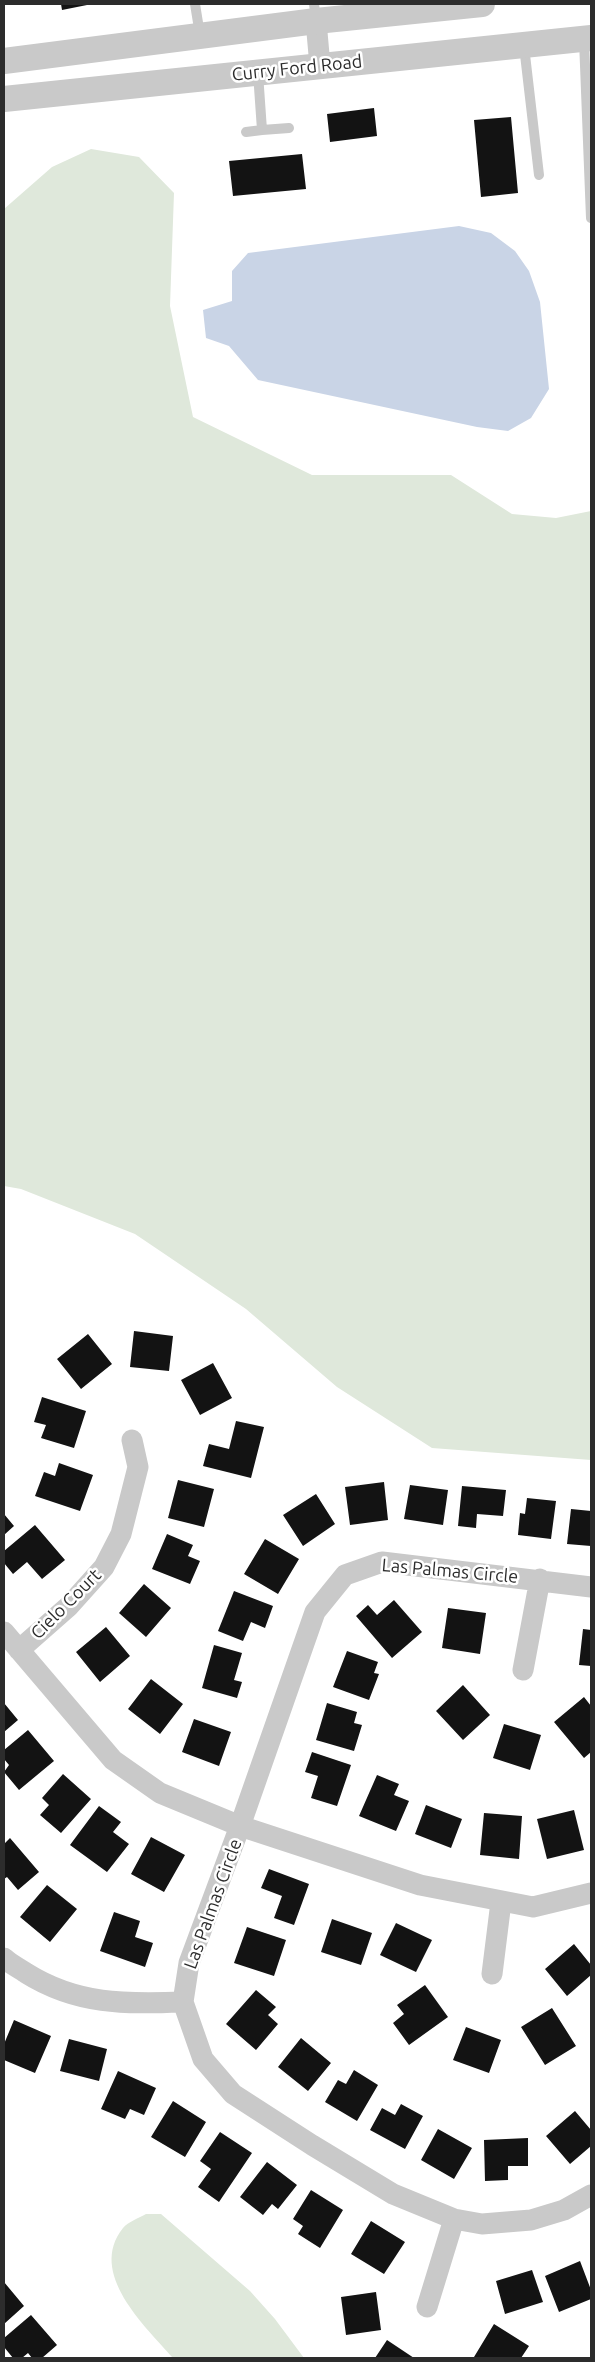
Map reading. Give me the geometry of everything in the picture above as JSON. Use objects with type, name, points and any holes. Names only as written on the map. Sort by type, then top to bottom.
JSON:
[{"type":"street","points":[[4,61],[200,36],[315,12],[482,4]]},
{"type":"street","points":[[315,12],[320,66]]},
{"type":"street","name":"Curry Ford Road","points":[[4,99],[588,38]]},
{"type":"street","name":"Cielo Court","points":[[19,1650],[69,1606],[104,1567],[121,1534],[138,1467],[132,1440]]},
{"type":"street","name":"Las Palmas Circle","points":[[591,1587],[540,1579],[382,1562],[345,1575],[316,1612],[189,1963],[183,2002],[203,2059],[233,2094],[393,2194],[454,2219],[482,2224],[531,2220],[564,2210],[591,2195]]},
{"type":"street","points":[[523,1670],[540,1579]]},
{"type":"street","points":[[4,1632],[113,1760],[160,1793],[240,1826],[420,1885],[533,1907],[591,1892]]},
{"type":"street","points":[[492,1974],[501,1902]]},
{"type":"street","points":[[4,1958],[45,1985],[80,1998],[129,2004],[183,2002]]},
{"type":"street","points":[[427,2307],[454,2219]]},
{"type":"lane","points":[[196,4],[200,36]]},
{"type":"lane","points":[[588,38],[591,218]]},
{"type":"lane","points":[[524,45],[539,176]]},
{"type":"lane","points":[[258,72],[262,130]]},
{"type":"lane","points":[[246,132],[288,128]]},
{"type":"shaded area","points":[[91,149],[139,157],[174,193],[170,306],[193,417],[312,475],[451,475],[512,514],[556,518],[591,511],[591,1460],[432,1448],[337,1387],[246,1309],[135,1234],[21,1189],[4,1186],[4,209],[52,167]]},
{"type":"shaded area","points":[[146,2214],[161,2214],[250,2291],[275,2319],[304,2358],[173,2358],[148,2331],[124,2298],[116,2280],[112,2263],[114,2245],[123,2228]]},
{"type":"water","points":[[459,226],[491,233],[515,251],[529,271],[540,302],[549,389],[531,418],[508,431],[477,427],[258,380],[229,346],[206,338],[203,310],[232,301],[232,271],[248,253]]},
{"type":"building","points":[[61,4],[87,4],[87,5],[62,10]]},
{"type":"building","points":[[374,108],[377,136],[330,142],[327,114]]},
{"type":"building","points":[[511,117],[518,193],[481,197],[474,120]]},
{"type":"building","points":[[302,154],[306,189],[233,196],[229,161]]},
{"type":"building","points":[[134,1331],[173,1336],[169,1371],[130,1367]]},
{"type":"building","points":[[88,1334],[112,1364],[81,1389],[57,1359]]},
{"type":"building","points":[[213,1363],[232,1398],[200,1415],[181,1380]]},
{"type":"building","points":[[42,1397],[86,1411],[74,1448],[41,1438],[46,1425],[34,1422]]},
{"type":"building","points":[[236,1421],[264,1427],[251,1478],[203,1466],[209,1444],[229,1449]]},
{"type":"building","points":[[59,1463],[93,1475],[80,1511],[35,1496],[44,1472],[55,1476]]},
{"type":"building","points":[[178,1480],[214,1489],[204,1527],[168,1518]]},
{"type":"building","points":[[384,1482],[388,1520],[350,1525],[345,1487]]},
{"type":"building","points":[[410,1485],[448,1490],[443,1525],[404,1519]]},
{"type":"building","points":[[462,1486],[506,1490],[503,1516],[477,1514],[476,1528],[458,1526]]},
{"type":"building","points":[[316,1494],[335,1524],[303,1546],[283,1515]]},
{"type":"building","points":[[527,1498],[556,1501],[551,1539],[518,1535],[520,1513],[525,1514]]},
{"type":"building","points":[[571,1509],[591,1511],[591,1546],[567,1544]]},
{"type":"building","points":[[4,1514],[14,1526],[4,1535]]},
{"type":"building","points":[[35,1525],[65,1560],[42,1579],[27,1562],[13,1574],[4,1563],[4,1551]]},
{"type":"building","points":[[167,1534],[193,1545],[188,1556],[200,1561],[190,1584],[152,1569]]},
{"type":"building","points":[[265,1539],[299,1559],[278,1594],[244,1574]]},
{"type":"building","points":[[144,1584],[171,1608],[146,1637],[119,1613]]},
{"type":"building","points":[[234,1591],[273,1606],[265,1628],[251,1622],[243,1641],[218,1631]]},
{"type":"building","points":[[394,1600],[422,1632],[392,1658],[356,1616],[368,1605],[377,1615]]},
{"type":"building","points":[[448,1608],[486,1613],[480,1654],[442,1648]]},
{"type":"building","points":[[106,1627],[130,1656],[100,1682],[76,1652]]},
{"type":"building","points":[[583,1629],[591,1630],[591,1666],[579,1665]]},
{"type":"building","points":[[214,1645],[242,1653],[234,1680],[242,1682],[237,1698],[202,1688]]},
{"type":"building","points":[[347,1651],[378,1662],[374,1673],[379,1674],[369,1700],[333,1687]]},
{"type":"building","points":[[151,1679],[183,1704],[160,1734],[128,1709]]},
{"type":"building","points":[[463,1685],[490,1715],[463,1740],[436,1711]]},
{"type":"building","points":[[584,1697],[591,1706],[591,1752],[584,1758],[554,1722]]},
{"type":"building","points":[[4,1703],[18,1720],[4,1732]]},
{"type":"building","points":[[327,1703],[357,1712],[354,1723],[362,1725],[354,1751],[316,1740]]},
{"type":"building","points":[[194,1719],[231,1732],[219,1766],[182,1752]]},
{"type":"building","points":[[504,1724],[541,1735],[530,1770],[493,1758]]},
{"type":"building","points":[[28,1730],[54,1761],[19,1790],[4,1772],[9,1765],[4,1759],[4,1750]]},
{"type":"building","points":[[312,1752],[351,1765],[337,1806],[311,1798],[318,1776],[305,1772]]},
{"type":"building","points":[[63,1774],[91,1799],[61,1833],[40,1815],[49,1805],[42,1798]]},
{"type":"building","points":[[377,1775],[399,1784],[394,1795],[409,1801],[396,1831],[359,1816]]},
{"type":"building","points":[[426,1805],[462,1819],[451,1848],[415,1834]]},
{"type":"building","points":[[99,1806],[121,1822],[113,1832],[129,1844],[107,1872],[70,1845]]},
{"type":"building","points":[[574,1810],[584,1850],[547,1859],[537,1819]]},
{"type":"building","points":[[484,1813],[522,1816],[519,1859],[480,1855]]},
{"type":"building","points":[[151,1837],[185,1855],[164,1892],[131,1874]]},
{"type":"building","points":[[10,1838],[39,1872],[18,1890],[7,1877],[4,1879],[4,1844]]},
{"type":"building","points":[[269,1869],[309,1884],[294,1925],[274,1918],[282,1896],[261,1888]]},
{"type":"building","points":[[47,1885],[77,1909],[50,1942],[20,1917]]},
{"type":"building","points":[[114,1912],[140,1921],[135,1937],[153,1943],[145,1967],[100,1951]]},
{"type":"building","points":[[332,1919],[372,1933],[361,1965],[321,1952]]},
{"type":"building","points":[[396,1923],[432,1940],[416,1972],[380,1955]]},
{"type":"building","points":[[247,1927],[286,1940],[274,1976],[234,1963]]},
{"type":"building","points":[[574,1944],[591,1965],[591,1975],[567,1996],[545,1969]]},
{"type":"building","points":[[425,1985],[448,2017],[409,2045],[393,2023],[404,2014],[397,2005]]},
{"type":"building","points":[[256,1990],[276,2007],[268,2015],[278,2024],[256,2050],[226,2024]]},
{"type":"building","points":[[552,2008],[576,2046],[545,2065],[521,2027]]},
{"type":"building","points":[[14,2020],[51,2036],[35,2073],[4,2060],[4,2044]]},
{"type":"building","points":[[466,2027],[501,2040],[489,2073],[453,2060]]},
{"type":"building","points":[[301,2038],[331,2063],[308,2091],[278,2067]]},
{"type":"building","points":[[69,2039],[107,2049],[99,2081],[60,2071]]},
{"type":"building","points":[[354,2070],[378,2085],[357,2121],[325,2102],[338,2080],[346,2084]]},
{"type":"building","points":[[118,2071],[156,2088],[144,2115],[130,2109],[125,2119],[101,2109]]},
{"type":"building","points":[[173,2101],[206,2122],[185,2157],[151,2137]]},
{"type":"building","points":[[401,2104],[423,2116],[405,2149],[370,2130],[382,2108],[395,2115]]},
{"type":"building","points":[[575,2111],[591,2130],[591,2146],[570,2164],[546,2136]]},
{"type":"building","points":[[438,2129],[472,2148],[454,2179],[421,2160]]},
{"type":"building","points":[[220,2132],[252,2153],[219,2202],[198,2187],[211,2169],[200,2161]]},
{"type":"building","points":[[528,2138],[528,2166],[508,2166],[508,2180],[485,2181],[484,2140]]},
{"type":"building","points":[[267,2162],[297,2185],[278,2209],[272,2204],[263,2215],[240,2197]]},
{"type":"building","points":[[311,2190],[343,2210],[320,2248],[298,2234],[303,2226],[293,2219]]},
{"type":"building","points":[[371,2221],[405,2242],[384,2274],[351,2254]]},
{"type":"building","points":[[580,2261],[591,2290],[591,2299],[559,2312],[545,2276]]},
{"type":"building","points":[[532,2270],[543,2302],[505,2314],[496,2281]]},
{"type":"building","points":[[4,2282],[24,2306],[4,2324]]},
{"type":"building","points":[[376,2292],[381,2330],[346,2335],[341,2297]]},
{"type":"building","points":[[31,2315],[57,2345],[42,2358],[32,2358],[28,2353],[22,2358],[13,2358],[4,2347],[4,2338]]},
{"type":"building","points":[[494,2324],[529,2346],[521,2358],[474,2357]]},
{"type":"building","points":[[387,2340],[414,2358],[375,2358]]}]
